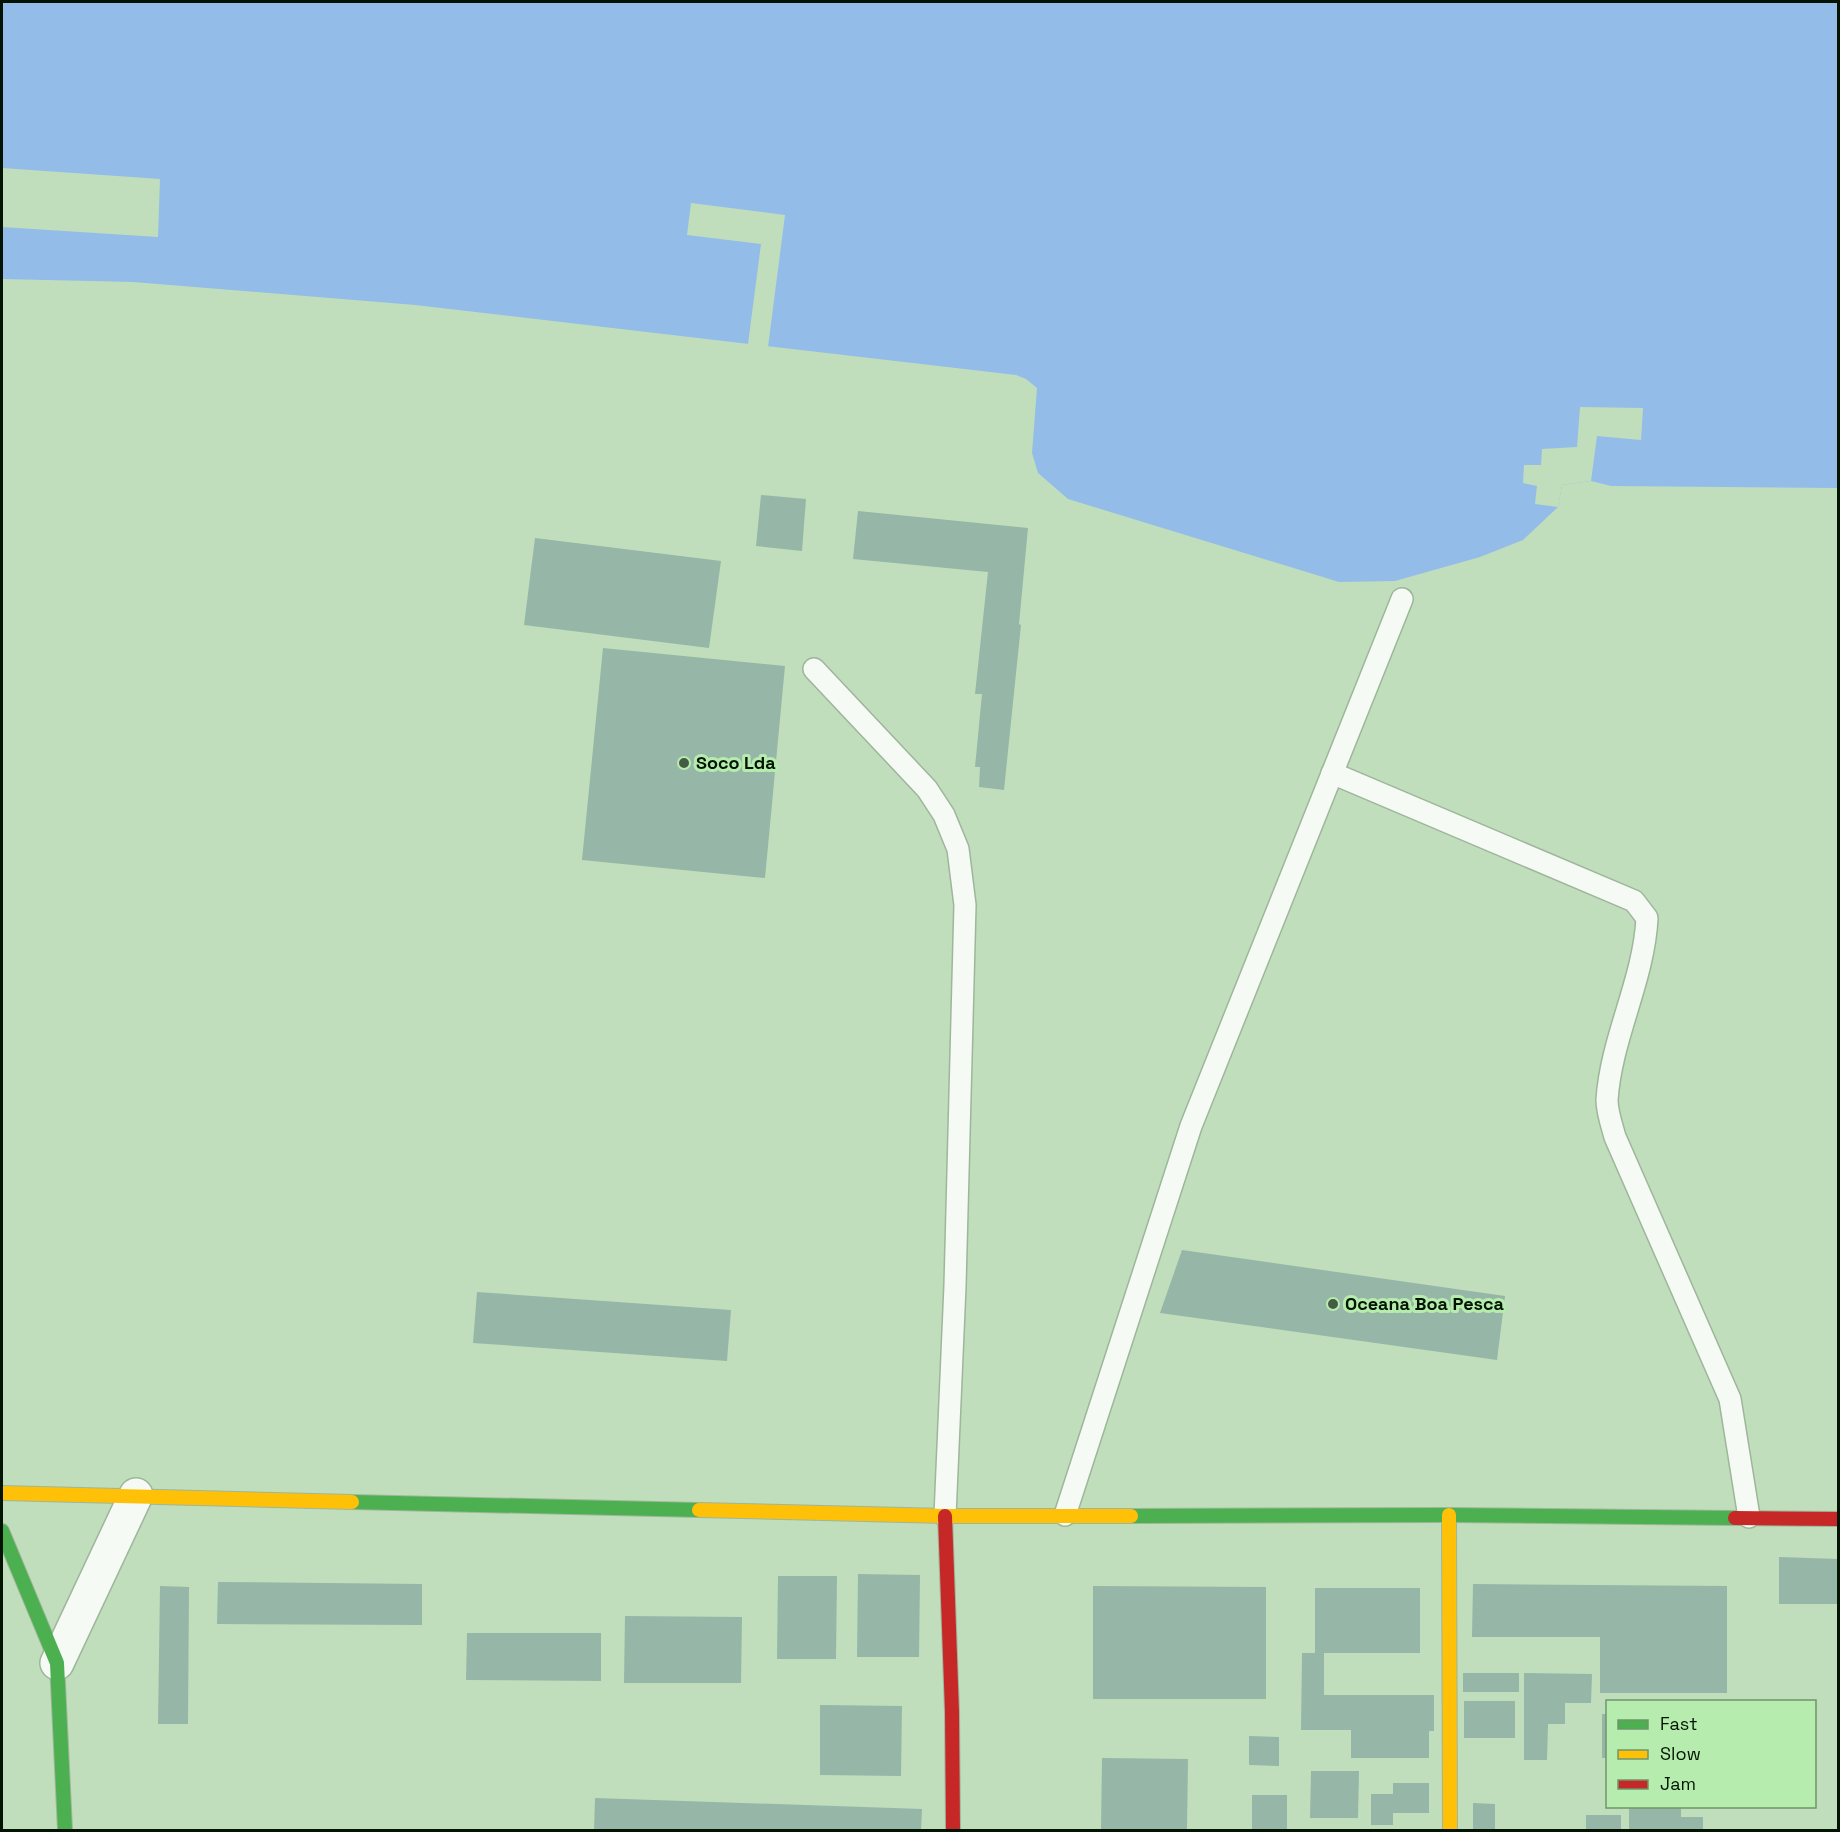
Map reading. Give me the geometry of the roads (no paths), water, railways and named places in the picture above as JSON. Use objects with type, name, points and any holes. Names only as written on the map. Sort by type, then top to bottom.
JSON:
[{"type":"street","points":[[2,1493],[945,1516],[1449,1515],[1839,1519]]},
{"type":"street","points":[[57,1663],[136,1495]]},
{"type":"street","points":[[1449,1515],[1450,1830]]},
{"type":"street","points":[[945,1516],[952,1712],[953,1830]]},
{"type":"street","points":[[2,1531],[57,1663],[65,1830]]},
{"type":"lane","points":[[1065,1515],[1191,1126],[1402,599]]},
{"type":"lane","points":[[814,669],[927,789],[944,816],[958,849],[965,904],[955,1286],[945,1516]]},
{"type":"lane","points":[[1332,773],[1634,901],[1647,918],[1646,943],[1614,1057],[1607,1103],[1615,1137],[1730,1399],[1749,1517]]},
{"type":"water","points":[[2,2],[1838,2],[1838,488],[1611,486],[1591,481],[1562,485],[1558,507],[1523,540],[1480,557],[1395,581],[1339,582],[1068,499],[1038,473],[1032,453],[1037,388],[1026,379],[1016,375],[415,305],[133,282],[2,279]]},
{"type":"place","name":"Soco Lda","points":[[684,763]]},
{"type":"place","name":"Oceana Boa Pesca","points":[[1333,1304]]}]
